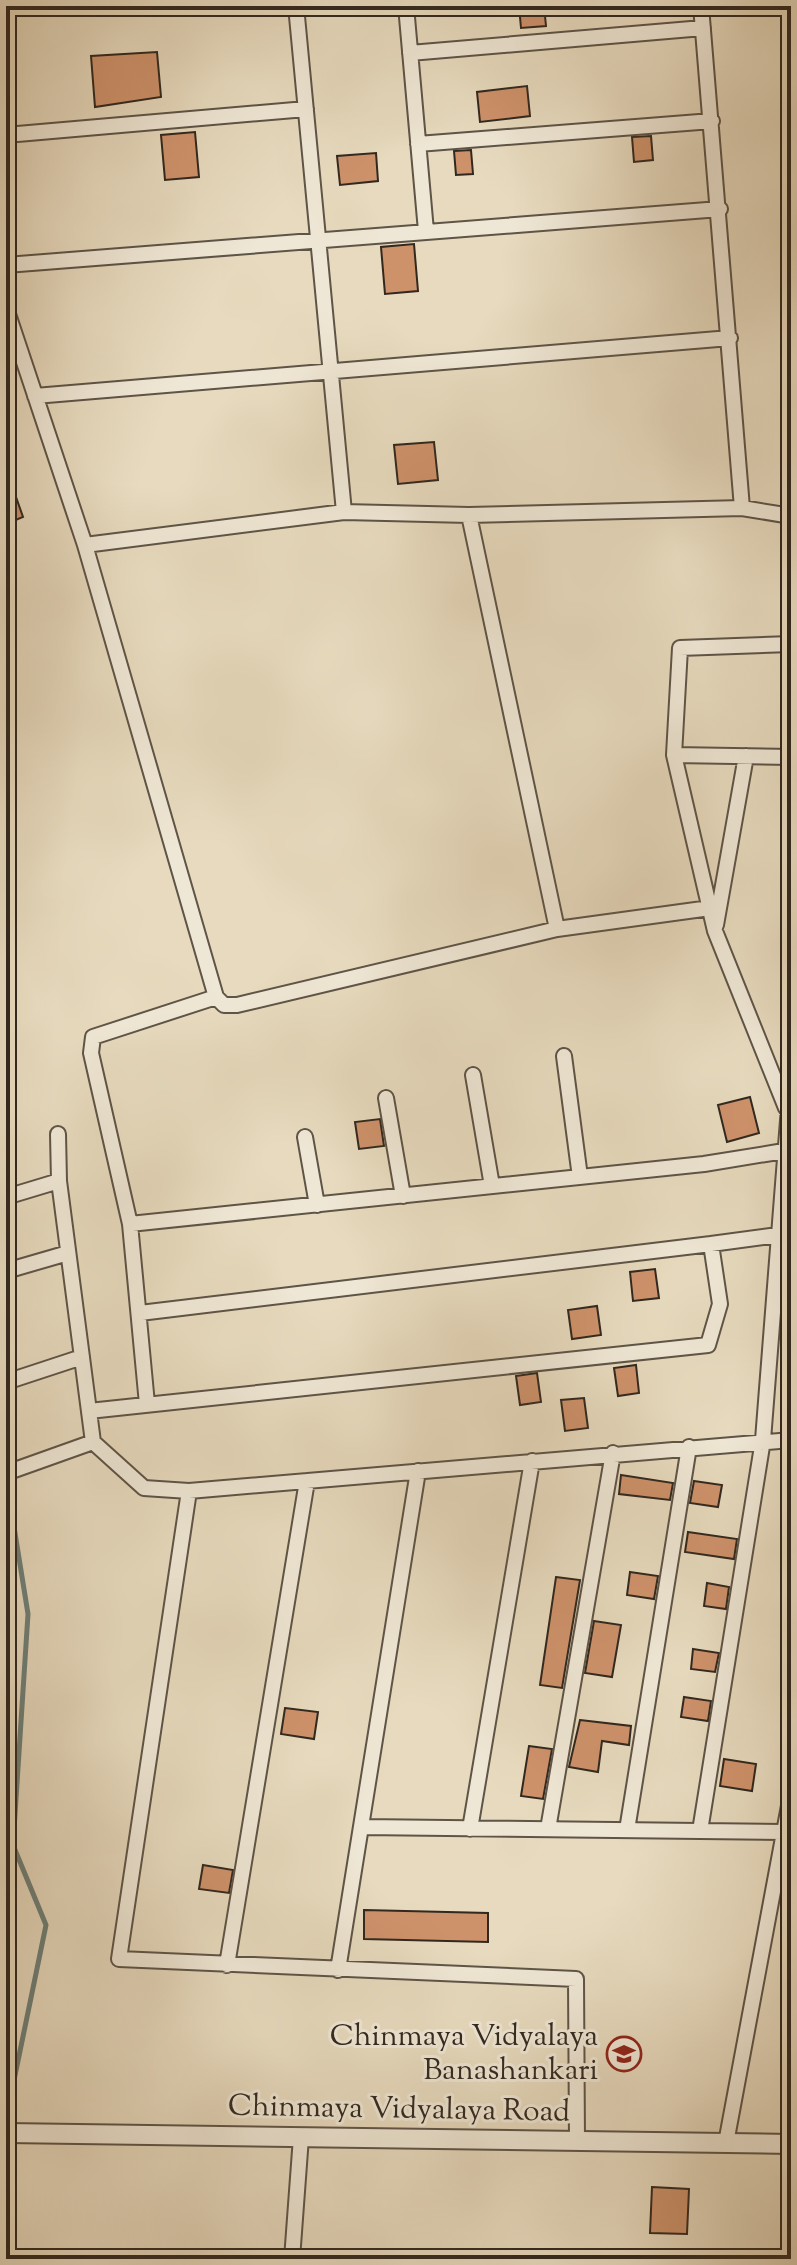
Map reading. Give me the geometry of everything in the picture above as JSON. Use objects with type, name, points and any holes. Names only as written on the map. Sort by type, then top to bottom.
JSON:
[{"type":"street","points":[[296,6],[344,512]]},
{"type":"street","points":[[406,6],[426,231]]},
{"type":"street","points":[[701,6],[720,209],[742,508]]},
{"type":"street","points":[[410,53],[703,28]]},
{"type":"street","points":[[6,135],[306,109]]},
{"type":"street","points":[[418,144],[712,121]]},
{"type":"street","points":[[6,265],[720,209]]},
{"type":"street","points":[[6,308],[85,545],[216,997],[230,1006],[557,929],[710,908]]},
{"type":"street","points":[[35,396],[730,338]]},
{"type":"street","points":[[85,545],[344,512],[469,515],[742,508],[791,516]]},
{"type":"street","points":[[469,515],[557,929]]},
{"type":"street","points":[[789,1112],[715,931],[674,755],[680,648],[791,644]]},
{"type":"street","points":[[674,755],[791,757]]},
{"type":"street","points":[[715,931],[746,756]]},
{"type":"street","points":[[147,1404],[130,1224],[91,1053],[93,1037],[216,997]]},
{"type":"street","points":[[564,1056],[580,1177]]},
{"type":"street","points":[[473,1075],[492,1186]]},
{"type":"street","points":[[700,1831],[763,1440],[778,1235],[786,1205],[784,1151],[791,1082]]},
{"type":"street","points":[[386,1098],[403,1196]]},
{"type":"street","points":[[58,1134],[59,1181],[93,1442],[144,1488],[189,1491],[791,1440]]},
{"type":"street","points":[[305,1137],[317,1205]]},
{"type":"street","points":[[130,1224],[580,1177],[784,1151]]},
{"type":"street","points":[[6,1197],[59,1181]]},
{"type":"street","points":[[140,1313],[778,1235]]},
{"type":"street","points":[[89,1411],[708,1345],[720,1304],[711,1244]]},
{"type":"street","points":[[6,1271],[68,1253]]},
{"type":"street","points":[[774,1295],[791,1295]]},
{"type":"street","points":[[6,1382],[82,1357]]},
{"type":"street","points":[[6,1473],[93,1442]]},
{"type":"street","points":[[627,1830],[689,1447]]},
{"type":"street","points":[[548,1829],[613,1453]]},
{"type":"street","points":[[470,1829],[532,1461]]},
{"type":"street","points":[[338,1970],[418,1471]]},
{"type":"street","points":[[227,1965],[307,1481]]},
{"type":"street","points":[[189,1491],[119,1959],[576,1979],[577,2141]]},
{"type":"street","points":[[726,2143],[791,1795]]},
{"type":"street","points":[[363,1827],[784,1832]]},
{"type":"street","name":"Chinmaya Vidyalaya Road","points":[[6,2133],[791,2144]]},
{"type":"street","points":[[292,2259],[301,2137]]},
{"type":"building","points":[[519,6],[544,6],[546,26],[521,28]]},
{"type":"building","points":[[157,52],[161,97],[95,107],[91,56]]},
{"type":"building","points":[[527,86],[530,116],[480,122],[477,92]]},
{"type":"building","points":[[195,132],[199,177],[165,180],[161,135]]},
{"type":"building","points":[[651,136],[653,160],[634,162],[632,137]]},
{"type":"building","points":[[471,150],[473,174],[456,175],[454,151]]},
{"type":"building","points":[[376,153],[378,181],[340,185],[337,156]]},
{"type":"building","points":[[414,244],[418,291],[385,294],[381,247]]},
{"type":"building","points":[[434,442],[438,480],[398,484],[394,445]]},
{"type":"building","points":[[6,475],[23,517],[6,524]]},
{"type":"building","points":[[750,1097],[759,1133],[727,1142],[718,1105]]},
{"type":"building","points":[[380,1119],[384,1146],[359,1149],[355,1122]]},
{"type":"building","points":[[655,1269],[659,1298],[633,1301],[630,1272]]},
{"type":"building","points":[[597,1306],[601,1335],[572,1339],[568,1310]]},
{"type":"building","points":[[636,1365],[639,1393],[618,1396],[614,1368]]},
{"type":"building","points":[[537,1373],[541,1402],[520,1405],[516,1376]]},
{"type":"building","points":[[584,1398],[588,1428],[565,1431],[561,1400]]},
{"type":"building","points":[[621,1475],[673,1483],[670,1500],[619,1494]]},
{"type":"building","points":[[694,1481],[722,1485],[718,1507],[690,1503]]},
{"type":"building","points":[[688,1532],[737,1539],[734,1559],[685,1552]]},
{"type":"building","points":[[630,1572],[658,1576],[654,1599],[627,1595]]},
{"type":"building","points":[[556,1577],[580,1580],[562,1688],[540,1685]]},
{"type":"building","points":[[707,1583],[729,1587],[726,1609],[704,1606]]},
{"type":"building","points":[[594,1621],[621,1625],[612,1677],[585,1673]]},
{"type":"building","points":[[693,1649],[719,1653],[715,1672],[691,1669]]},
{"type":"building","points":[[684,1697],[711,1701],[708,1721],[681,1717]]},
{"type":"building","points":[[285,1708],[318,1712],[314,1739],[281,1734]]},
{"type":"building","points":[[580,1720],[631,1726],[629,1745],[602,1741],[598,1772],[569,1767]]},
{"type":"building","points":[[529,1746],[552,1749],[543,1799],[521,1796]]},
{"type":"building","points":[[724,1759],[756,1764],[752,1791],[720,1786]]},
{"type":"building","points":[[203,1865],[233,1870],[229,1893],[199,1889]]},
{"type":"building","points":[[364,1910],[488,1913],[488,1942],[364,1939]]},
{"type":"building","points":[[652,2187],[689,2189],[687,2234],[650,2233]]},
{"type":"waterway","points":[[6,2119],[46,1925],[13,1845],[28,1614],[10,1502]]},
{"type":"place","name":"Chinmaya Vidyalaya Banashankari","points":[[624,2054]]}]
